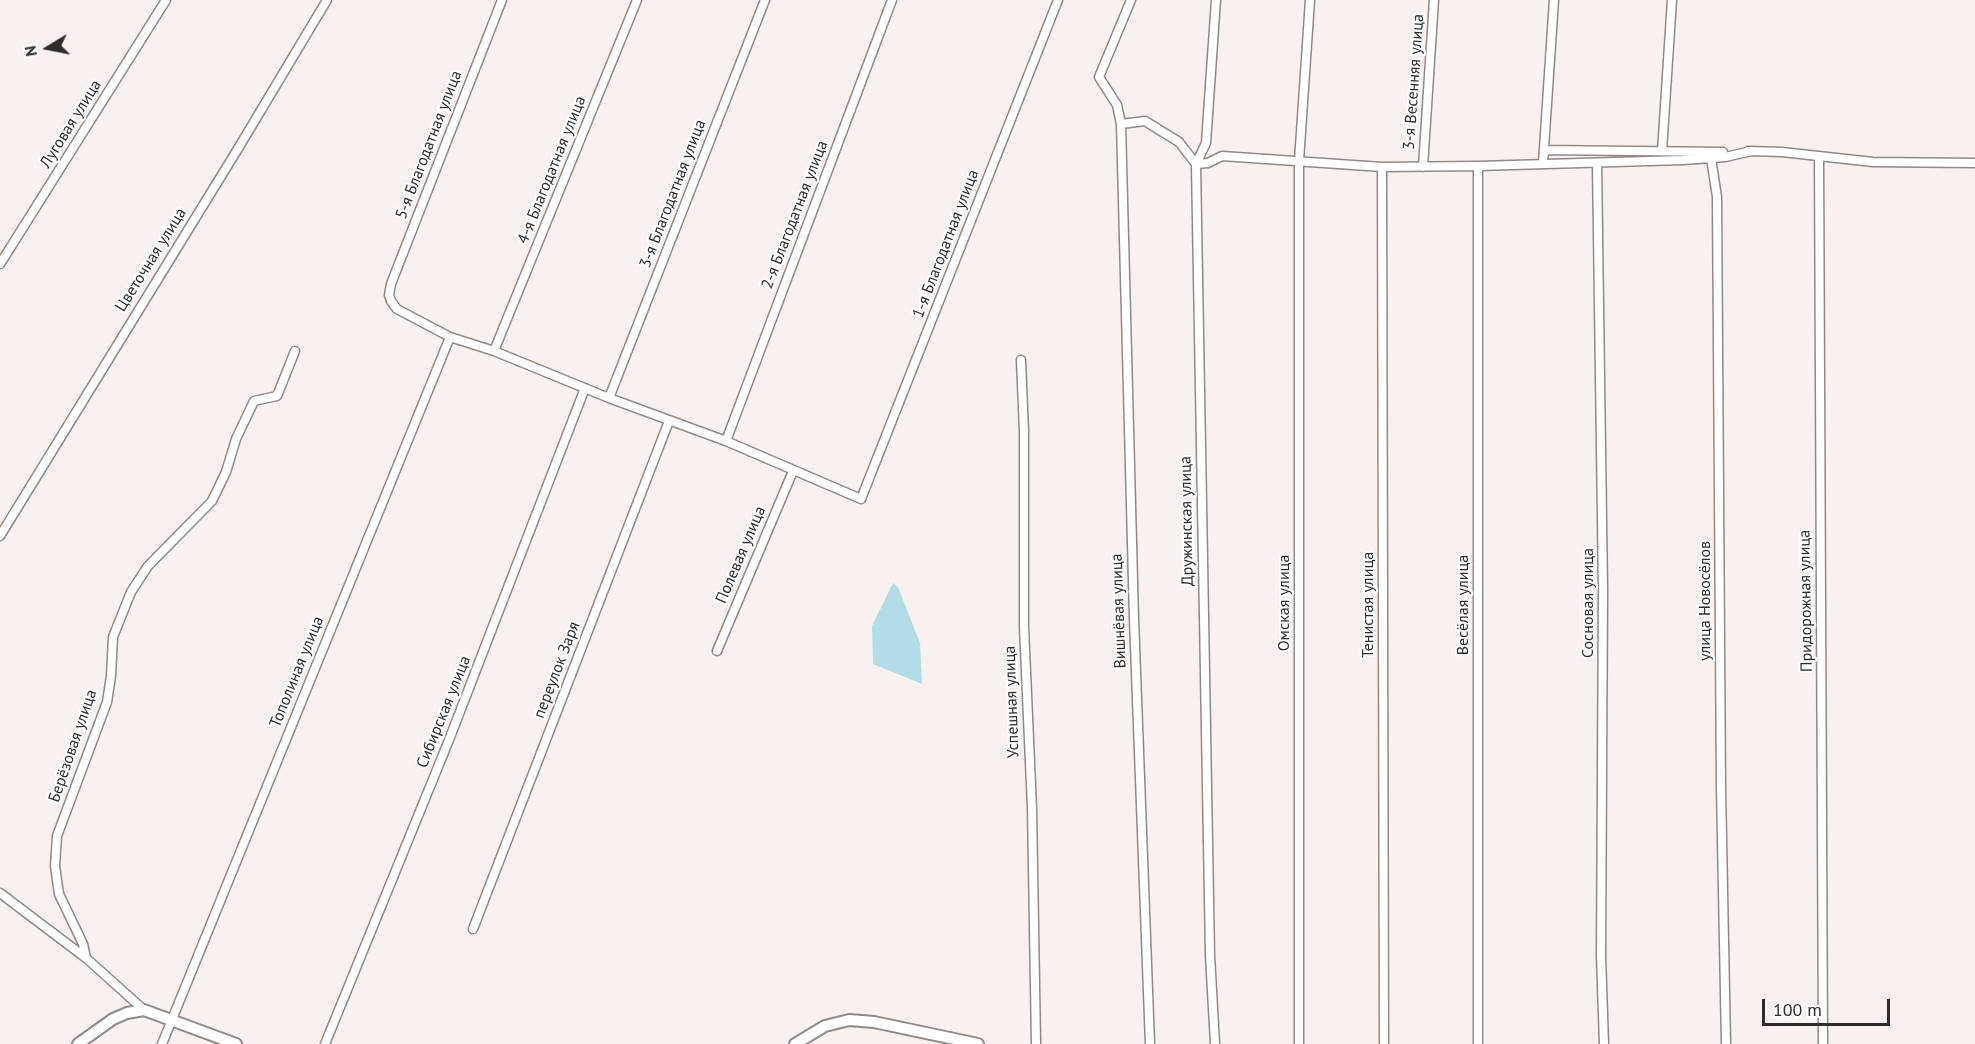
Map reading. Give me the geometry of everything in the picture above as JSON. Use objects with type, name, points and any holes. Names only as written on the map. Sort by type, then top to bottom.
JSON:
[{"type":"street","name":"Луговая улица","points":[[0,264],[166,0]]},
{"type":"street","name":"Цветочная улица","points":[[0,536],[327,0]]},
{"type":"street","name":"5-я Благодатная улица","points":[[450,337],[398,309],[389,295],[391,284],[502,0]]},
{"type":"street","name":"4-я Благодатная улица","points":[[494,351],[637,0]]},
{"type":"street","name":"3-я Благодатная улица","points":[[609,398],[765,0]]},
{"type":"street","name":"2-я Благодатная улица","points":[[726,441],[892,0]]},
{"type":"street","name":"1-я Благодатная улица","points":[[793,471],[861,499],[1058,0]]},
{"type":"street","name":"Вишнёвая улица","points":[[1131,0],[1099,76],[1117,105],[1120,124],[1134,619],[1150,1044]]},
{"type":"street","name":"Дружинская улица","points":[[1215,1044],[1210,955],[1196,164],[1206,143],[1216,0]]},
{"type":"street","name":"Омская улица","points":[[1299,1044],[1299,161],[1310,0]]},
{"type":"street","name":"3-я Весенняя улица","points":[[1423,167],[1434,0]]},
{"type":"street","points":[[1544,164],[1554,0]]},
{"type":"street","points":[[1662,151],[1672,0]]},
{"type":"street","points":[[1120,124],[1145,122],[1179,142],[1196,164],[1209,163],[1222,156],[1382,167],[1478,166],[1711,158],[1752,151]]},
{"type":"street","points":[[1544,150],[1696,153],[1752,151],[1873,162],[1975,163]]},
{"type":"street","points":[[1696,153],[1711,158]]},
{"type":"street","name":"Придорожная улица","points":[[1819,157],[1822,1044]]},
{"type":"street","name":"улица Новосёлов","points":[[1711,158],[1718,239],[1721,788],[1726,1044]]},
{"type":"street","name":"Сосновая улица","points":[[1597,163],[1603,591],[1601,956],[1604,1044]]},
{"type":"street","name":"Весёлая улица","points":[[1478,166],[1478,1044]]},
{"type":"street","name":"Тенистая улица","points":[[1382,167],[1384,1044]]},
{"type":"street","points":[[450,337],[494,351],[609,398],[726,441],[793,471]]},
{"type":"street","name":"Тополиная улица","points":[[162,1044],[450,337]]},
{"type":"street","name":"Берёзовая улица","points":[[86,958],[83,944],[59,894],[55,866],[61,826],[107,702],[111,676],[112,637],[131,592],[148,566],[212,501],[226,472],[236,439],[254,401],[277,396],[295,351]]},
{"type":"street","name":"Успешная улица","points":[[1021,360],[1024,432],[1024,627],[1032,808],[1036,1044]]},
{"type":"street","name":"Сибирская улица","points":[[326,1044],[453,730],[585,388]]},
{"type":"street","name":"переулок Заря","points":[[473,929],[669,421]]},
{"type":"street","name":"Полевая улица","points":[[717,651],[793,471]]},
{"type":"street","points":[[0,893],[86,958],[144,1010],[236,1044]]},
{"type":"street","points":[[78,1044],[113,1019],[127,1013],[144,1010]]},
{"type":"street","points":[[795,1044],[825,1026],[849,1020],[874,1022],[978,1044]]},
{"type":"water","points":[[893,583],[898,587],[920,643],[922,684],[873,664],[872,626]]}]
